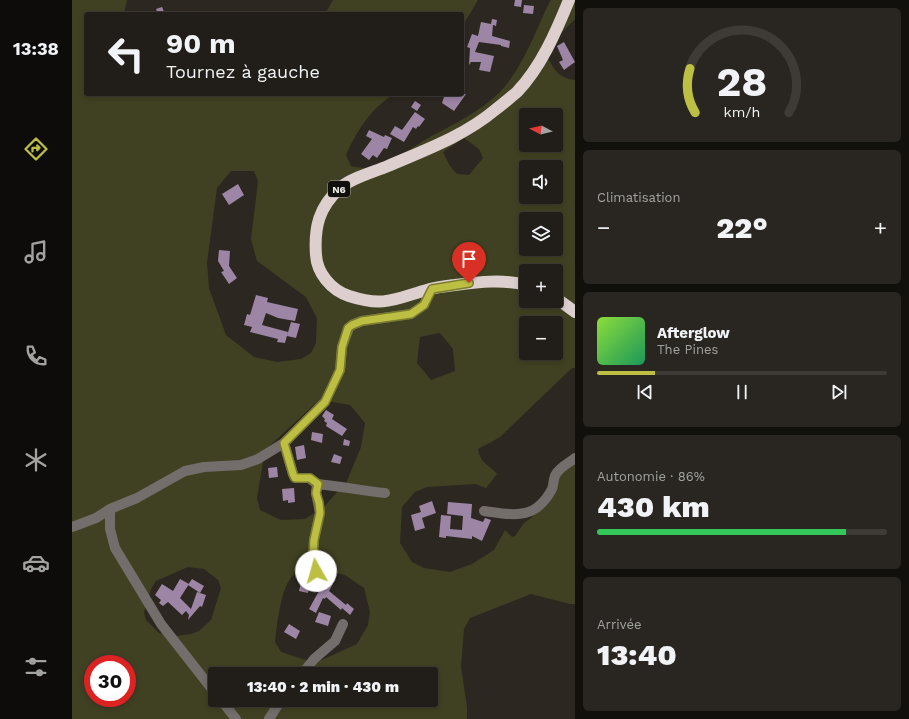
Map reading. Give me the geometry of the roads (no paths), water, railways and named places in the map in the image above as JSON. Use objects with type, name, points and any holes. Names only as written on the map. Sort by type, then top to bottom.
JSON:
[{"type":"highway","name":"N6","points":[[519,283],[482,281],[432,289],[397,300],[384,302],[368,302],[347,296],[332,286],[322,275],[316,261],[315,242],[317,224],[326,203],[341,187],[462,133],[495,110],[516,92],[542,57],[569,0]]},
{"type":"highway","points":[[563,303],[575,312]]},
{"type":"street","points":[[72,527],[96,518],[110,509],[137,498],[185,471],[204,467],[241,465],[258,459],[284,443],[325,402],[340,370],[342,347],[348,328],[362,321],[411,314],[424,305],[432,289]]},
{"type":"street","points":[[284,443],[295,478],[310,478],[318,484],[386,493]]},
{"type":"street","points":[[484,511],[526,514],[539,506],[547,497],[553,487],[555,474],[575,458]]},
{"type":"street","points":[[316,571],[313,559],[314,540],[320,513],[316,493],[318,484]]},
{"type":"street","points":[[110,509],[110,529],[115,548],[161,624],[208,684]]},
{"type":"street","points":[[308,667],[314,659],[335,641],[343,624]]},
{"type":"street","points":[[227,707],[236,719]]},
{"type":"street","points":[[269,719],[277,707]]}]
